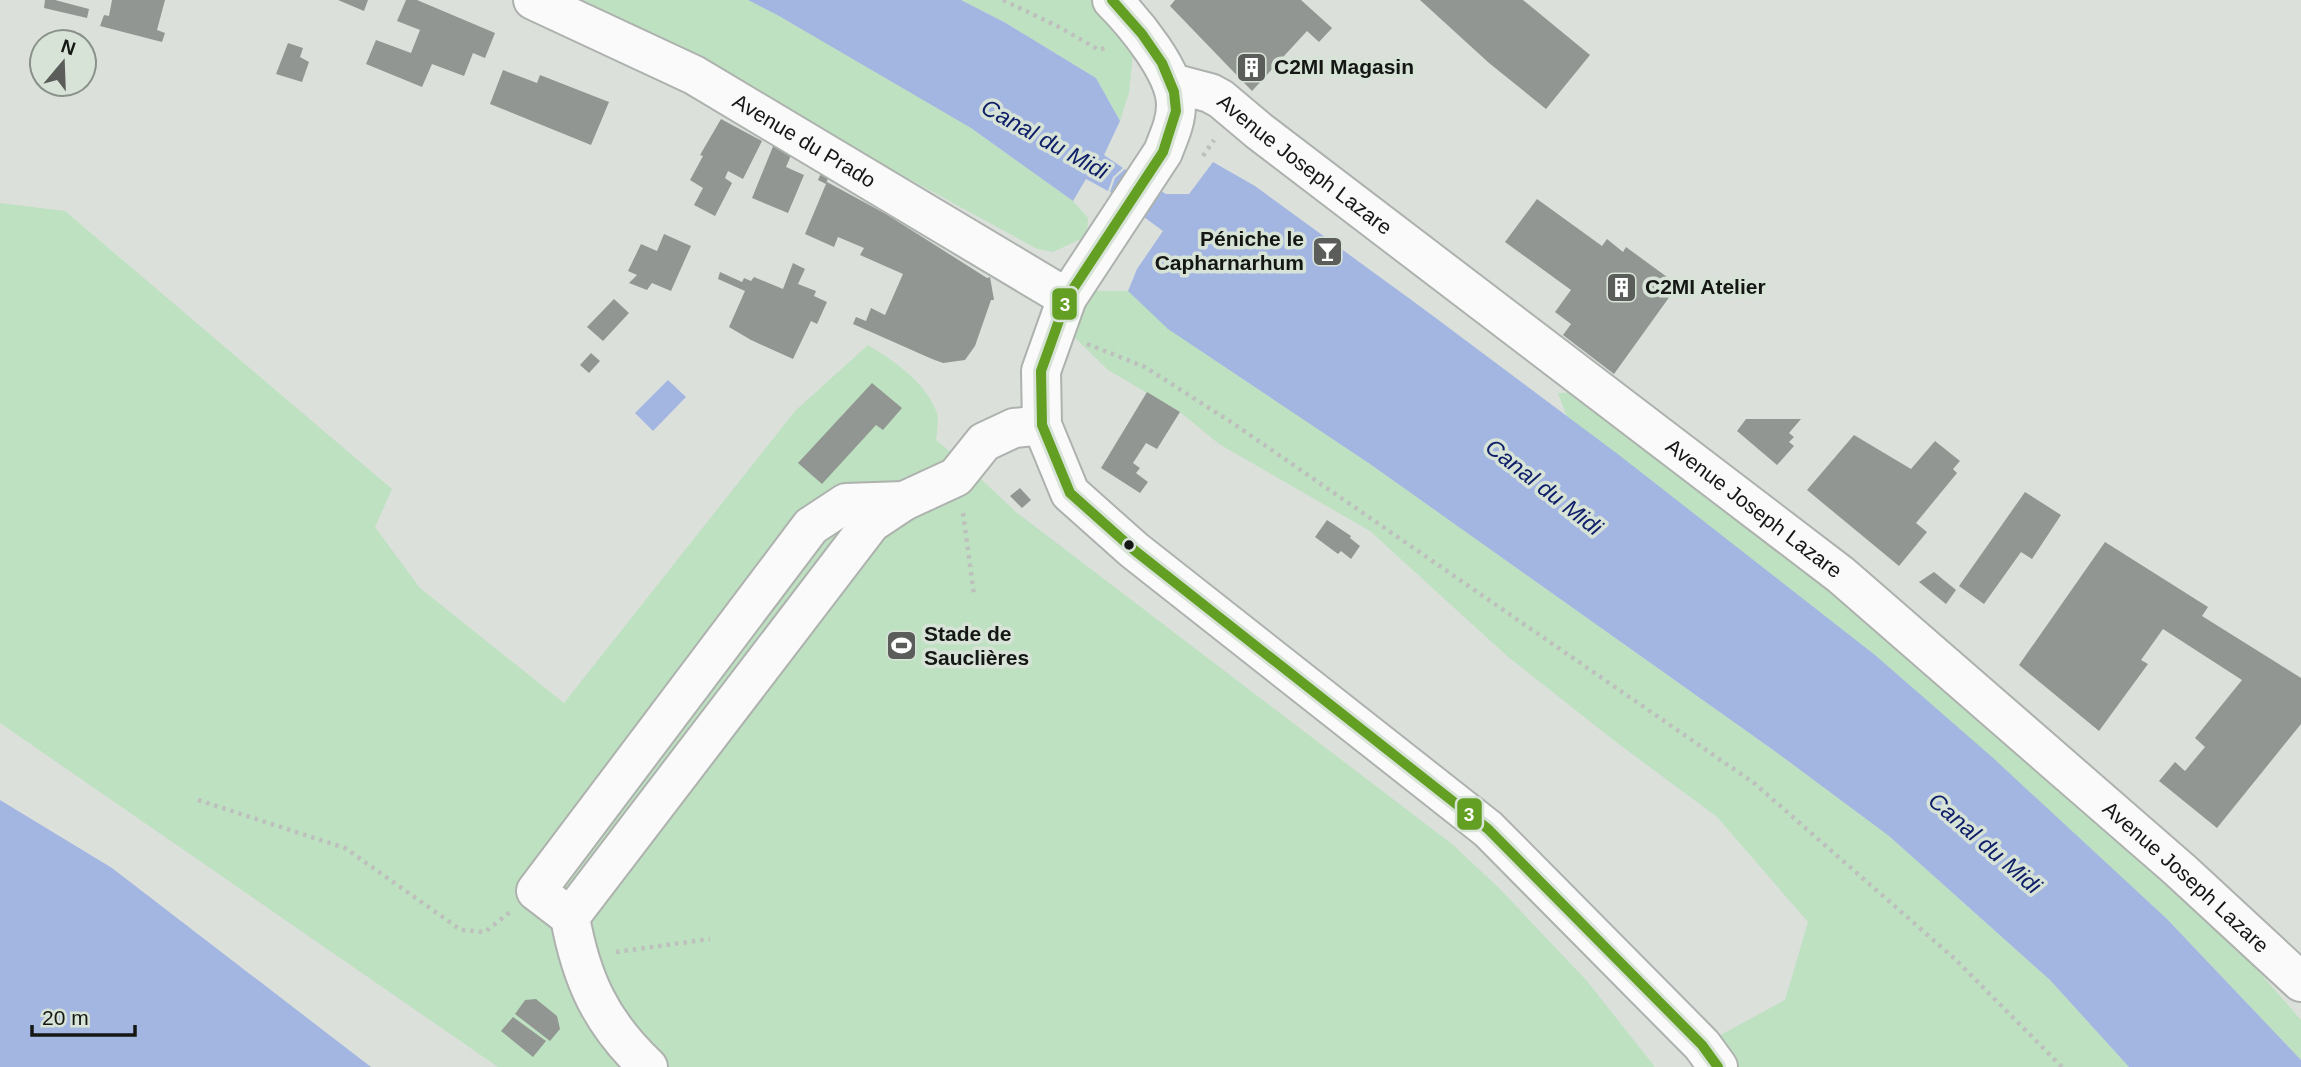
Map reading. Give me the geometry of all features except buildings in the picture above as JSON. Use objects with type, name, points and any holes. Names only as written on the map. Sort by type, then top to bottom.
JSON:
[{"type":"street","name":"Avenue du Prado","points":[[533,0],[694,75],[1076,282]]},
{"type":"street","points":[[1112,0],[1136,24],[1145,38],[1172,83],[1176,103],[1173,128],[1163,152],[1076,282],[1041,371],[1042,425],[1070,493],[1134,550],[1488,829],[1702,1045],[1718,1067]]},
{"type":"street","name":"Avenue Joseph Lazare","points":[[1172,83],[1210,93],[1221,99],[1281,148],[1840,575],[2180,870],[2301,982]]},
{"type":"street","points":[[570,917],[872,523],[904,500],[956,477],[984,442],[1014,428],[1042,425]]},
{"type":"street","points":[[648,1067],[634,1054],[594,1001],[577,957],[570,917],[536,891],[811,526],[846,503],[904,500]]},
{"type":"path","points":[[1003,0],[1099,50],[1145,38]]},
{"type":"path","points":[[1082,342],[1145,367],[1234,424],[1754,783],[1955,959],[2062,1067]]},
{"type":"path","points":[[956,477],[974,595]]},
{"type":"path","points":[[198,800],[345,848],[461,930],[485,932],[536,891]]},
{"type":"path","points":[[577,957],[710,939]]},
{"type":"green space","points":[[533,0],[748,0],[971,128],[1073,201],[1088,218],[1087,236],[1053,252],[1037,249],[812,126]]},
{"type":"green space","points":[[961,0],[1112,0],[1136,24],[1129,93],[1120,121],[1096,78],[1004,22]]},
{"type":"green space","name":"Stade de Sauclières","points":[[0,203],[65,211],[392,489],[375,527],[420,588],[564,703],[795,411],[868,345],[899,366],[925,391],[937,413],[936,440],[1016,512],[1452,844],[1500,889],[1587,981],[1655,1067],[498,1067],[0,723]]},
{"type":"green space","points":[[1092,291],[1128,291],[1191,344],[1370,464],[1776,752],[1889,836],[2050,980],[2129,1067],[1718,1067],[1702,1045],[1785,1000],[1808,922],[1717,817],[1507,656],[1370,531],[1219,444],[1180,412],[1108,370],[1068,331]]},
{"type":"green space","points":[[1582,392],[1794,552],[2211,917],[2301,1020],[2301,1060],[2167,919],[1875,655],[1567,417],[1558,393]]},
{"type":"water","name":"Canal du Midi","points":[[748,0],[961,0],[1004,22],[1096,78],[1120,121],[1104,155],[1123,168],[1113,177],[1108,191],[1086,179],[1073,201],[971,128]]},
{"type":"water","name":"Canal du Midi","points":[[1213,162],[1255,186],[1421,307],[1619,455],[1875,655],[1992,757],[2167,919],[2301,1060],[2301,1067],[2129,1067],[2050,980],[1889,836],[1776,752],[1370,464],[1168,329],[1128,291],[1137,269],[1163,231],[1110,192],[1115,178],[1125,169],[1166,194],[1189,194]]},
{"type":"water","points":[[668,380],[686,397],[653,431],[635,413]]},
{"type":"water","points":[[0,800],[112,868],[371,1067],[0,1067]]},
{"type":"transit line","name":"3","points":[[1112,0],[1142,34],[1162,63],[1174,92],[1176,111],[1163,152],[1067,298],[1041,371],[1042,425],[1070,493],[1134,550],[1488,829],[1702,1045],[1718,1067]]},
{"type":"place","name":"C2MI Magasin","points":[[1251,67]]},
{"type":"place","name":"Péniche le Capharnarhum","points":[[1327,251]]},
{"type":"place","name":"C2MI Atelier","points":[[1622,287]]},
{"type":"place","name":"Stade de Sauclières","points":[[901,646]]}]
